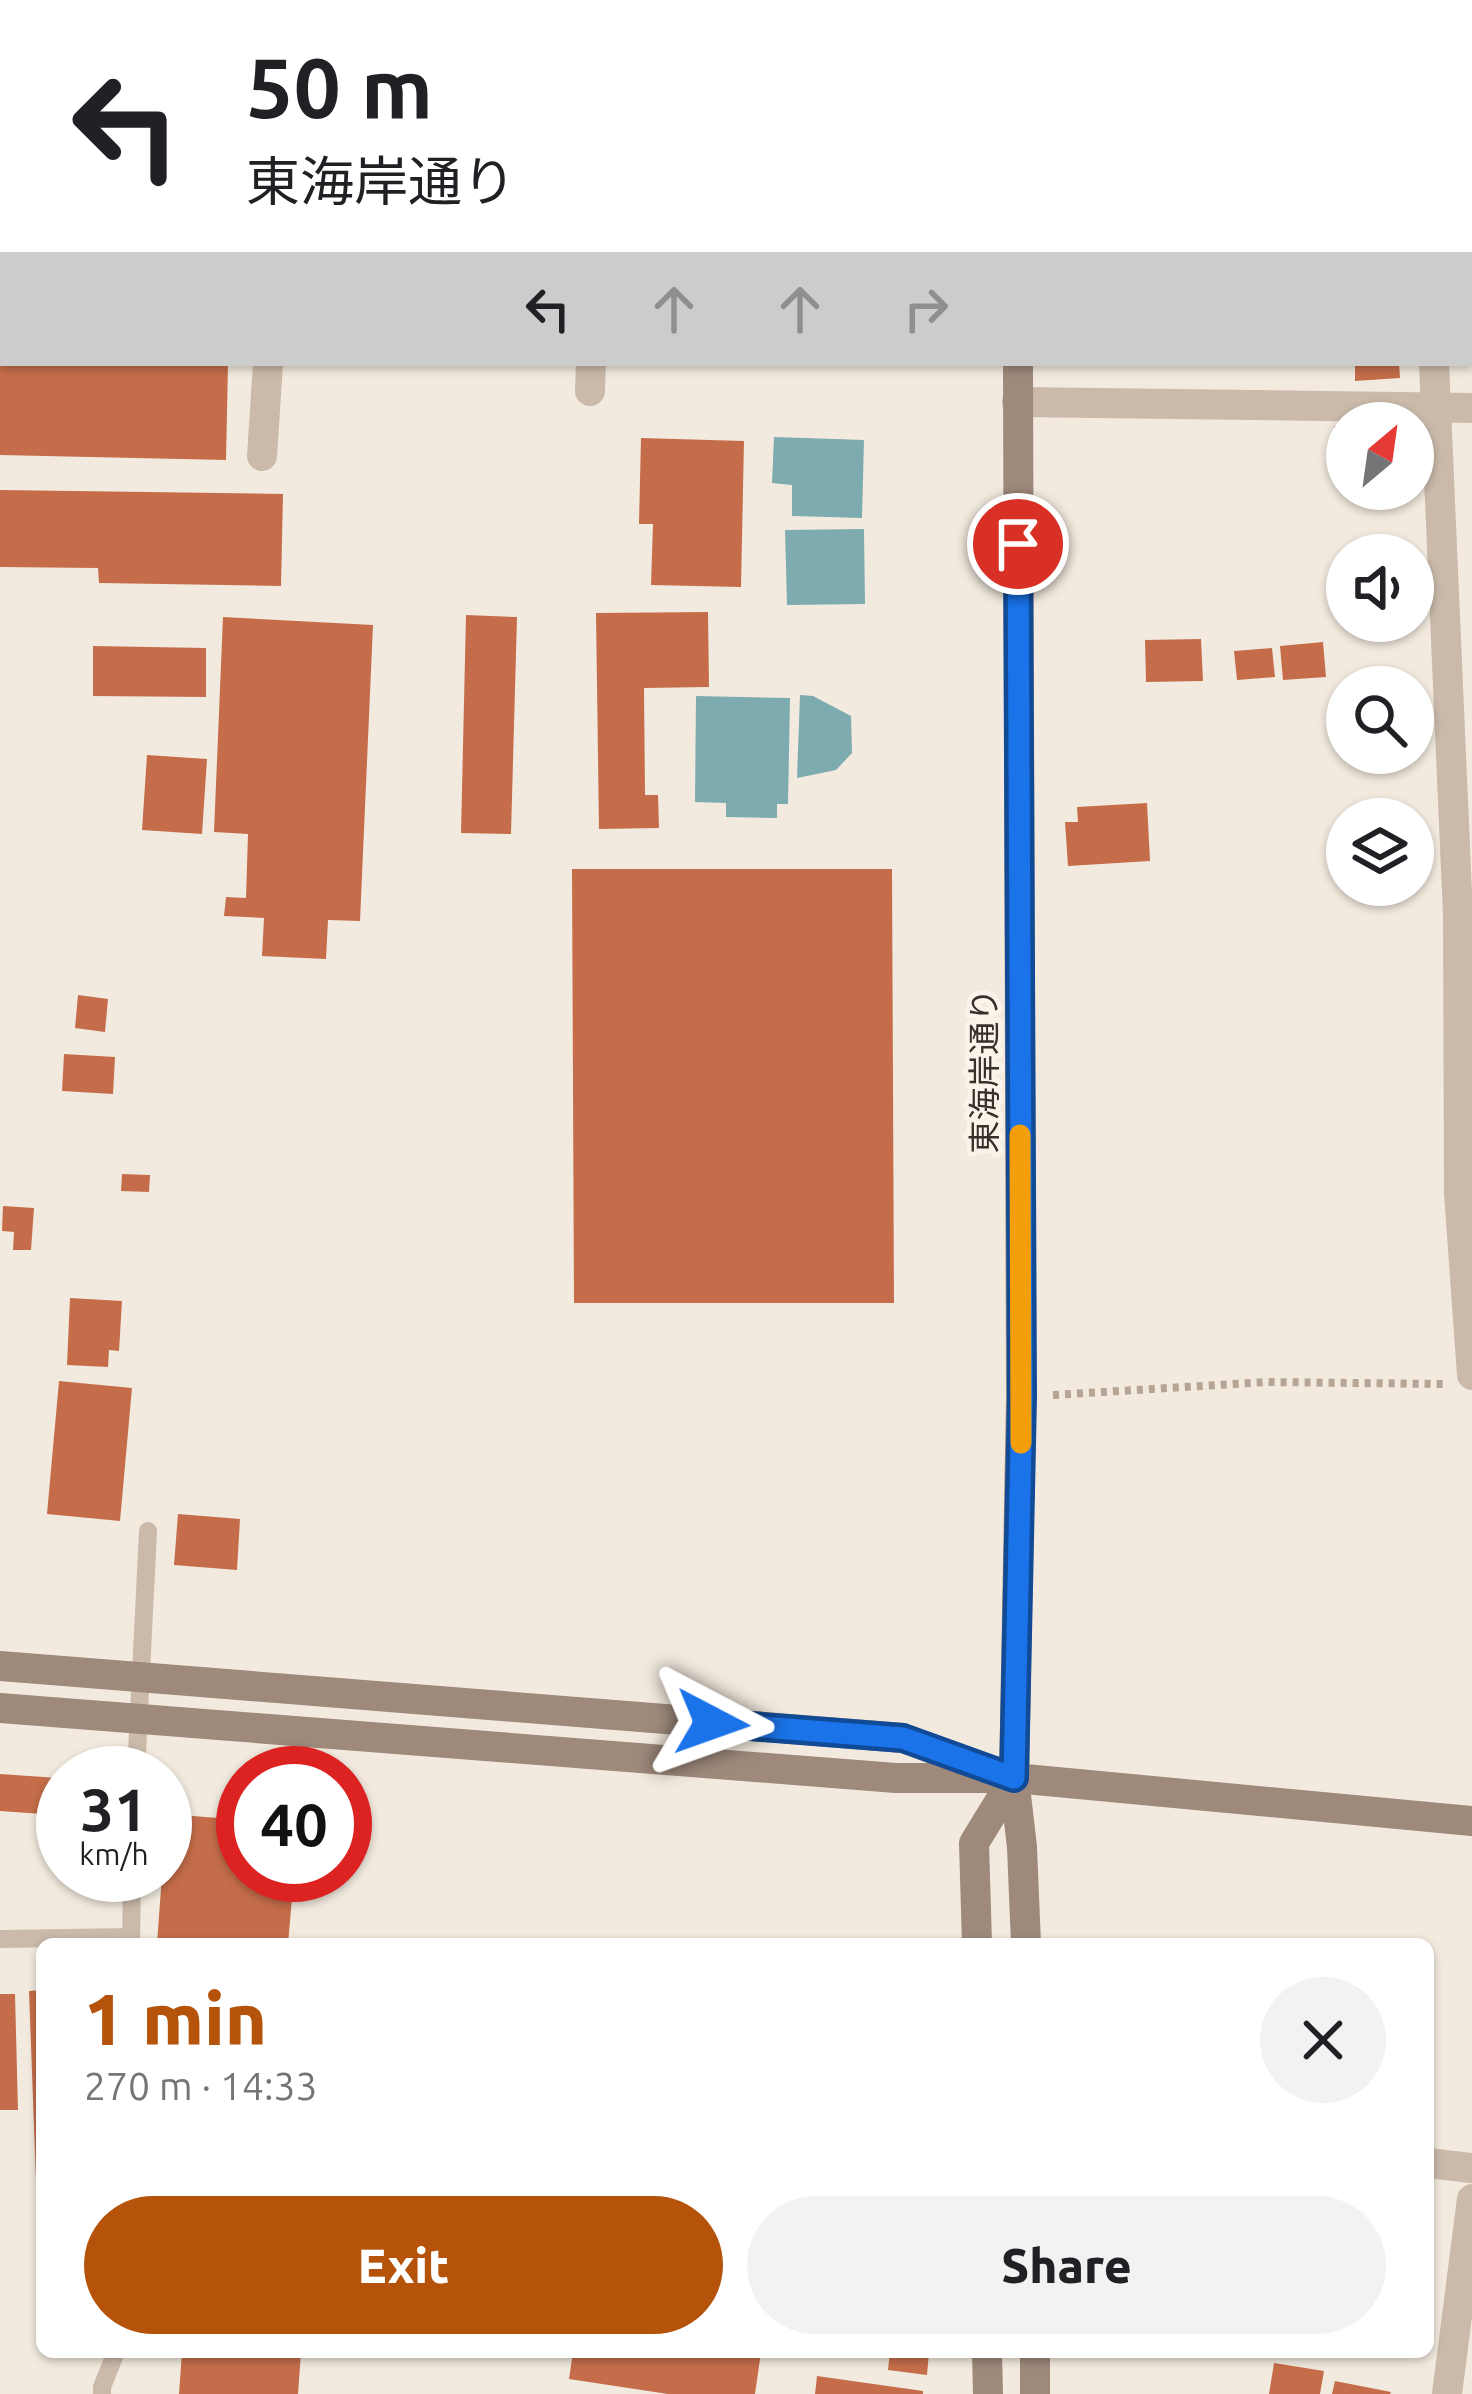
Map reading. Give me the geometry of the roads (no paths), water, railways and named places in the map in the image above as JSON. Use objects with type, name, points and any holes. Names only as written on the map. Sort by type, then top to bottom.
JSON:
[{"type":"street","points":[[262,456],[268,366]]},
{"type":"street","name":"東海岸通り","points":[[1018,366],[1022,1396],[1014,1778],[1026,1938]]},
{"type":"street","points":[[1434,366],[1465,916],[1459,1193],[1461,1379]]},
{"type":"street","points":[[1017,402],[1472,408]]},
{"type":"street","points":[[0,1666],[903,1738],[1014,1778]]},
{"type":"street","points":[[0,1708],[896,1778],[1014,1778],[1472,1821]]},
{"type":"street","points":[[976,1938],[974,1843],[1014,1778]]},
{"type":"street","points":[[1434,2164],[1472,2168]]},
{"type":"street","points":[[1447,2394],[1443,2290],[1472,2199]]},
{"type":"street","points":[[987,2358],[988,2394]]},
{"type":"street","points":[[1035,2358],[1035,2394]]},
{"type":"lane","points":[[138,1746],[148,1531]]},
{"type":"lane","points":[[131,1938],[132,1902]]},
{"type":"lane","points":[[0,1939],[36,1939]]},
{"type":"lane","points":[[102,2394],[114,2358]]},
{"type":"water","points":[[774,437],[864,440],[862,518],[792,516],[792,485],[772,483]]},
{"type":"water","points":[[864,529],[865,604],[787,605],[785,530]]},
{"type":"water","points":[[800,695],[813,696],[851,716],[852,753],[836,770],[797,778]]},
{"type":"water","points":[[696,696],[790,698],[788,804],[777,804],[777,818],[726,817],[726,803],[695,802]]}]
